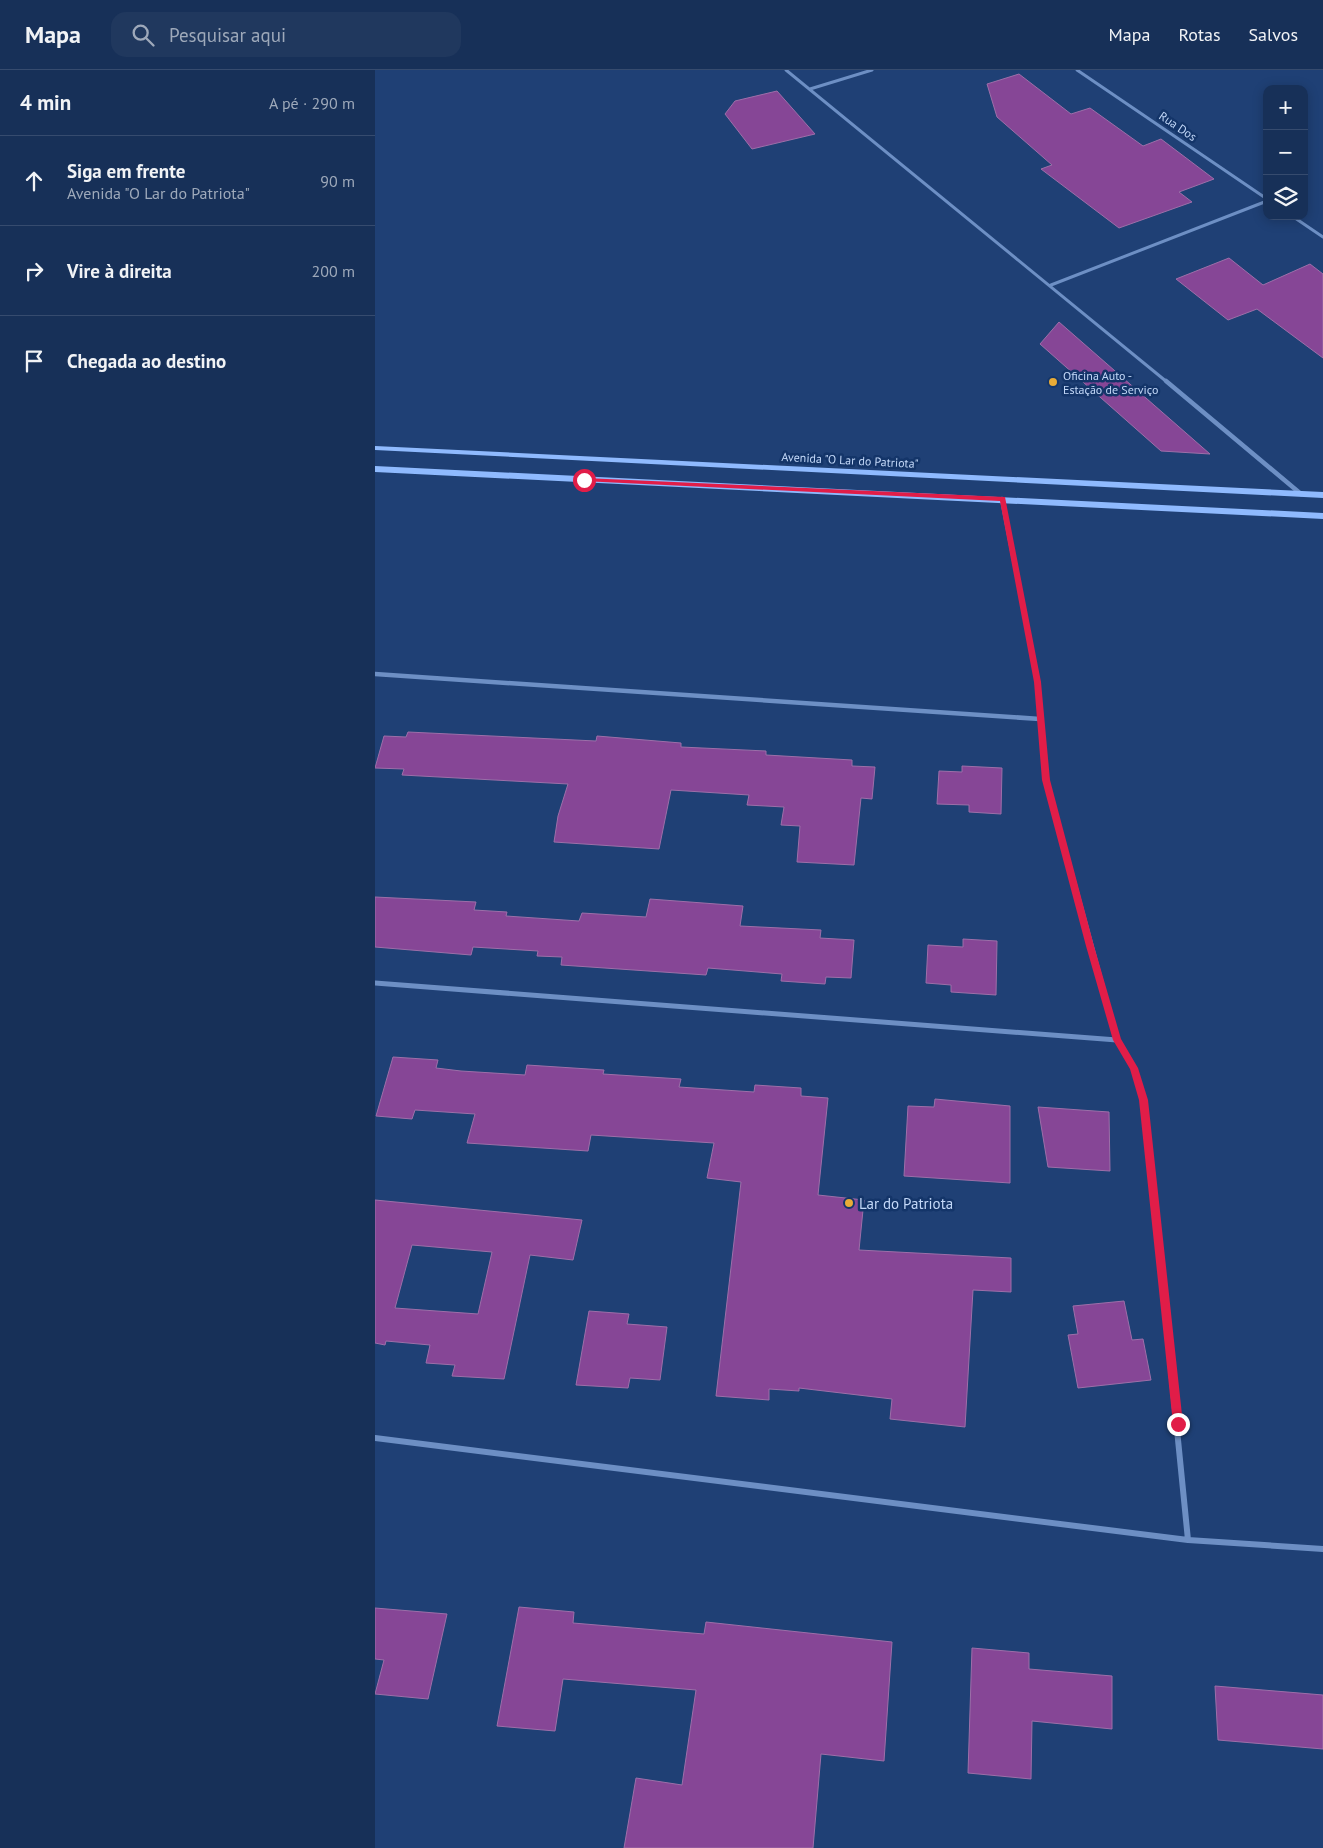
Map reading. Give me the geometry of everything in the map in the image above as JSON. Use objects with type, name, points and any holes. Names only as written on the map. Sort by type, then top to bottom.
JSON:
[{"type":"main road","name":"Avenida \"O Lar do Patriota\"","points":[[375,448],[1323,495]]},
{"type":"main road","points":[[375,469],[1323,516]]},
{"type":"street","points":[[785,70],[1051,285],[1301,494]]},
{"type":"street","points":[[810,89],[872,70]]},
{"type":"street","name":"Rua Dos","points":[[1077,70],[1263,197]]},
{"type":"street","points":[[1051,285],[1263,202]]},
{"type":"street","points":[[1299,220],[1323,237]]},
{"type":"street","points":[[1002,499],[1037,682],[1046,780],[1117,1040],[1133,1068],[1143,1100],[1178,1424],[1188,1540]]},
{"type":"street","points":[[375,674],[1040,719]]},
{"type":"street","points":[[375,983],[1117,1040]]},
{"type":"street","points":[[375,1438],[1188,1540],[1323,1549]]},
{"type":"building","points":[[1019,74],[1071,114],[1090,108],[1143,146],[1161,139],[1214,179],[1179,192],[1192,202],[1119,228],[1041,169],[1052,165],[997,117],[987,84]]},
{"type":"building","points":[[777,91],[815,134],[752,149],[725,114],[735,101]]},
{"type":"building","points":[[1229,258],[1263,285],[1310,264],[1323,274],[1323,358],[1257,309],[1228,320],[1176,279]]},
{"type":"building","points":[[1059,322],[1210,454],[1161,451],[1040,344]]},
{"type":"building","points":[[408,732],[596,741],[597,736],[681,743],[681,747],[766,751],[766,755],[852,760],[852,766],[875,767],[872,799],[861,798],[854,865],[797,862],[800,826],[781,825],[784,807],[747,805],[749,795],[671,790],[659,849],[554,842],[558,816],[568,784],[402,775],[404,769],[375,768],[384,736],[406,737]]},
{"type":"building","points":[[962,766],[1002,768],[1001,814],[969,812],[969,805],[937,804],[939,771],[962,772]]},
{"type":"building","points":[[375,897],[476,902],[474,910],[507,912],[506,916],[579,921],[582,913],[646,917],[650,899],[743,906],[740,926],[821,930],[820,938],[854,940],[851,978],[826,977],[825,984],[781,981],[782,974],[708,968],[706,975],[561,965],[562,957],[537,956],[538,951],[473,947],[471,955],[375,947]]},
{"type":"building","points":[[963,939],[997,941],[996,995],[951,992],[951,985],[926,983],[928,945],[963,947]]},
{"type":"building","points":[[393,1057],[438,1060],[436,1068],[461,1071],[525,1075],[527,1065],[604,1070],[603,1074],[681,1079],[679,1087],[754,1092],[755,1085],[801,1088],[801,1096],[828,1098],[818,1195],[864,1200],[859,1250],[1011,1258],[1011,1292],[973,1290],[965,1427],[890,1419],[892,1399],[799,1388],[799,1391],[769,1389],[769,1400],[716,1396],[741,1182],[707,1178],[714,1143],[591,1135],[588,1151],[467,1143],[475,1114],[415,1110],[412,1119],[376,1116]]},
{"type":"building","points":[[935,1099],[1010,1106],[1010,1183],[904,1176],[908,1106],[934,1107]]},
{"type":"building","points":[[1038,1107],[1109,1112],[1110,1171],[1048,1167]]},
{"type":"building","points":[[375,1200],[582,1220],[573,1260],[530,1255],[504,1379],[452,1376],[455,1365],[426,1363],[430,1345],[386,1341],[385,1345],[375,1343]],"holes":[[[412,1245],[492,1252],[478,1314],[395,1308]]]},
{"type":"building","points":[[1124,1301],[1132,1340],[1143,1339],[1151,1380],[1078,1388],[1068,1335],[1078,1334],[1073,1306]]},
{"type":"building","points":[[589,1311],[629,1314],[627,1324],[667,1327],[660,1380],[630,1378],[628,1388],[576,1385]]},
{"type":"building","points":[[519,1607],[574,1612],[573,1623],[704,1634],[706,1622],[892,1642],[884,1761],[821,1754],[813,1848],[624,1848],[636,1778],[682,1785],[696,1690],[563,1679],[555,1731],[497,1726]]},
{"type":"building","points":[[375,1608],[447,1614],[428,1699],[375,1694],[384,1660],[375,1659]]},
{"type":"building","points":[[972,1648],[1029,1653],[1029,1669],[1112,1676],[1112,1729],[1032,1721],[1031,1779],[968,1773]]},
{"type":"building","points":[[1215,1686],[1323,1695],[1323,1749],[1218,1740]]},
{"type":"place","name":"Oficina Auto - Estação de Serviço","points":[[1053,382]]},
{"type":"place","name":"Lar do Patriota","points":[[849,1203]]},
{"type":"route","points":[[584,480],[1002,499],[1037,682],[1046,780],[1117,1040],[1133,1068],[1143,1100],[1178,1424]]}]
